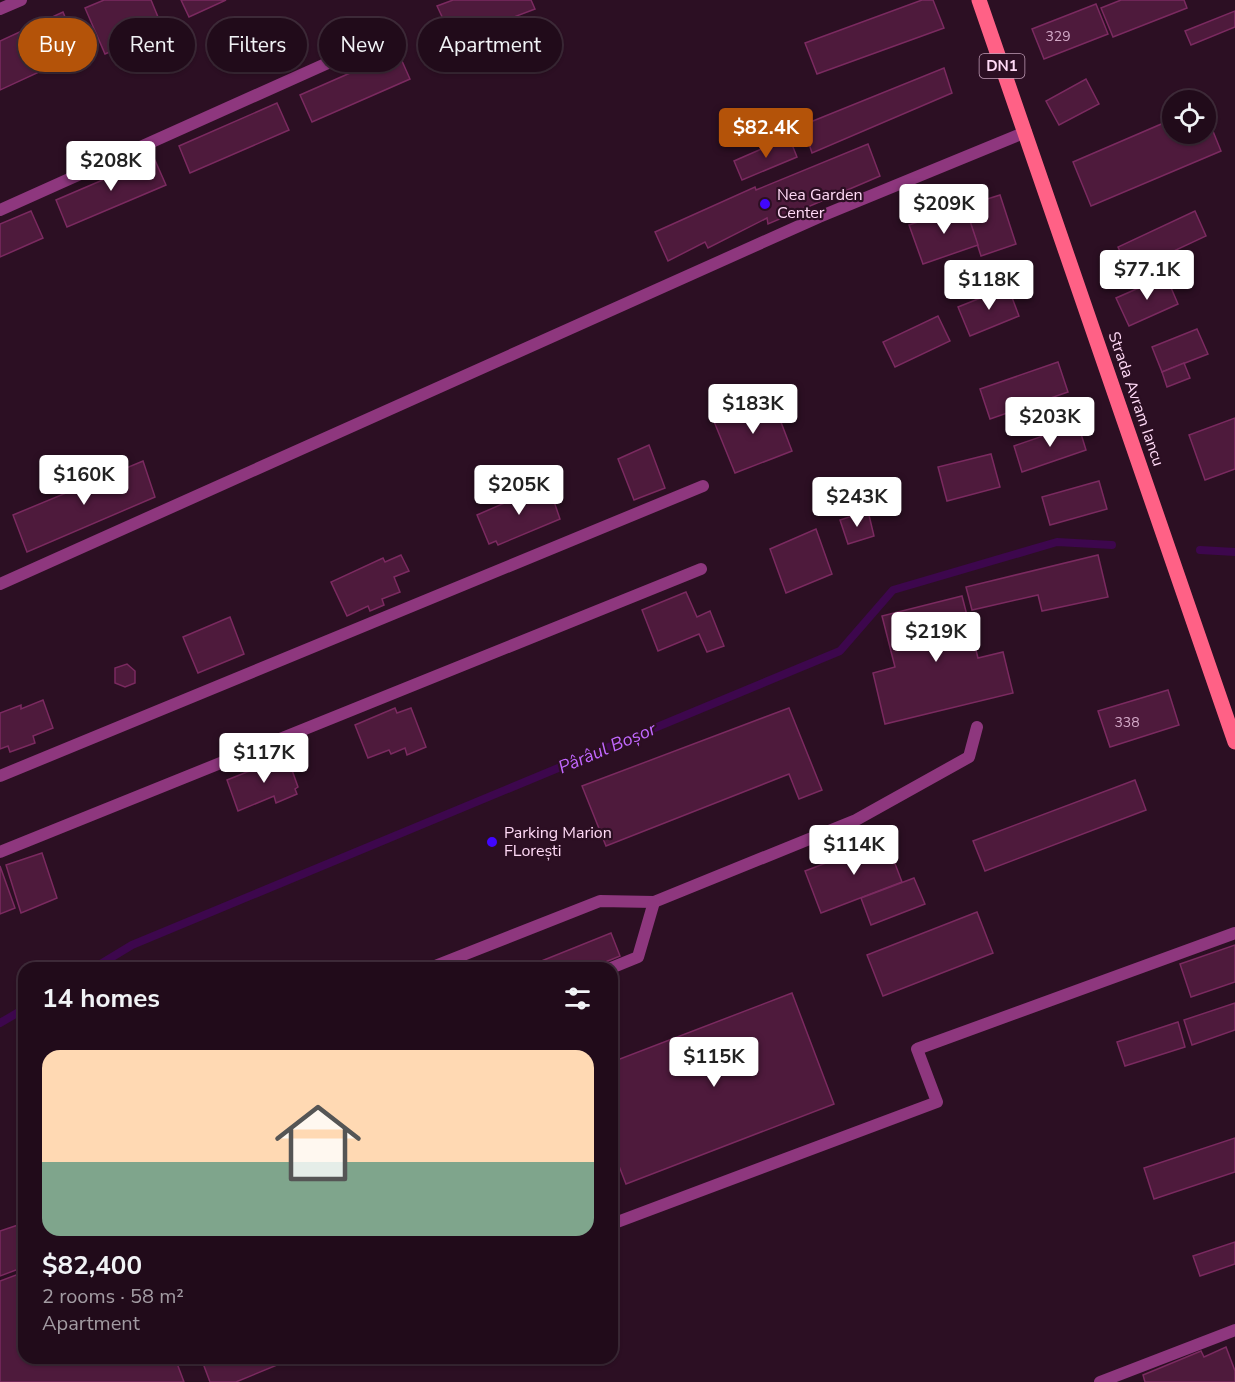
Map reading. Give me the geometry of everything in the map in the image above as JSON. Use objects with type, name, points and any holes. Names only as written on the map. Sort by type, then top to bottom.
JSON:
[{"type":"main road","name":"Strada Avram Iancu","points":[[979,0],[1235,742]]},
{"type":"street","points":[[0,9],[21,0]]},
{"type":"street","points":[[0,210],[319,67]]},
{"type":"street","points":[[0,584],[819,217],[1026,132]]},
{"type":"street","points":[[0,776],[703,486]]},
{"type":"street","points":[[0,852],[701,570]]},
{"type":"street","points":[[445,962],[600,901],[654,902],[855,820],[969,757],[977,727]]},
{"type":"street","points":[[618,965],[639,957],[654,902]]},
{"type":"street","points":[[618,1222],[937,1102],[917,1049],[1235,933]]},
{"type":"street","points":[[1101,1382],[1235,1330]]},
{"type":"building","points":[[104,0],[151,0],[158,18],[109,18],[109,52],[105,54],[97,36],[97,18],[89,18],[85,8]]},
{"type":"building","points":[[181,0],[226,0],[189,17]]},
{"type":"building","points":[[453,0],[531,0],[535,9],[511,18],[443,18],[437,6]]},
{"type":"building","points":[[922,0],[933,0],[944,28],[817,74],[805,43]]},
{"type":"building","points":[[1121,0],[1184,0],[1187,8],[1113,37],[1101,8]]},
{"type":"building","points":[[1096,4],[1108,34],[1044,59],[1032,29]]},
{"type":"building","points":[[1235,11],[1235,27],[1191,45],[1185,31]]},
{"type":"building","points":[[63,12],[65,18],[50,18]]},
{"type":"building","points":[[18,33],[18,72],[39,72],[0,90],[0,41]]},
{"type":"building","points":[[944,68],[952,93],[812,153],[803,125]]},
{"type":"building","points":[[406,70],[410,79],[312,122],[300,95],[352,72],[406,72]]},
{"type":"building","points":[[1086,79],[1099,104],[1059,125],[1046,101]]},
{"type":"building","points":[[277,103],[289,130],[190,173],[179,146]]},
{"type":"building","points":[[1162,124],[1162,144],[1216,144],[1216,139],[1221,151],[1091,206],[1073,162]]},
{"type":"building","points":[[789,137],[797,157],[742,180],[734,161]]},
{"type":"building","name":"Nea Garden Center","points":[[868,144],[880,176],[768,224],[767,218],[708,248],[705,242],[668,261],[655,232],[755,187],[756,190]]},
{"type":"building","points":[[154,158],[166,185],[67,227],[56,200]]},
{"type":"building","points":[[1000,195],[1016,244],[981,256],[965,206]]},
{"type":"building","points":[[965,206],[978,245],[923,264],[909,225]]},
{"type":"building","points":[[31,211],[43,238],[0,257],[0,224]]},
{"type":"building","points":[[1195,211],[1206,236],[1129,272],[1118,247]]},
{"type":"building","points":[[1166,276],[1178,304],[1129,326],[1116,298]]},
{"type":"building","points":[[1008,287],[1019,316],[970,336],[958,307]]},
{"type":"building","points":[[938,316],[950,341],[895,367],[883,342]]},
{"type":"building","points":[[1197,329],[1208,354],[1162,372],[1152,347]]},
{"type":"building","points":[[1058,362],[1068,392],[990,419],[980,389]]},
{"type":"building","points":[[1184,363],[1190,378],[1167,387],[1162,372]]},
{"type":"building","points":[[771,396],[792,451],[735,473],[713,419]]},
{"type":"building","points":[[1235,418],[1235,469],[1205,480],[1189,435]]},
{"type":"building","points":[[1078,424],[1086,450],[1022,472],[1014,446]]},
{"type":"building","points":[[649,445],[665,488],[634,500],[618,459]]},
{"type":"building","points":[[991,454],[1000,487],[947,501],[938,467]]},
{"type":"building","points":[[143,461],[155,497],[27,552],[13,515]]},
{"type":"building","points":[[1099,481],[1107,509],[1050,525],[1042,497]]},
{"type":"building","points":[[548,484],[560,519],[498,545],[496,541],[489,544],[477,515]]},
{"type":"building","points":[[868,511],[874,536],[848,544],[840,520]]},
{"type":"building","points":[[816,529],[832,574],[786,593],[770,549]]},
{"type":"building","points":[[401,555],[409,571],[394,577],[400,592],[382,599],[384,605],[370,611],[368,606],[347,616],[331,582],[383,558],[385,562]]},
{"type":"building","points":[[1098,555],[1108,597],[1042,611],[1038,595],[972,610],[966,587]]},
{"type":"building","points":[[686,592],[697,617],[710,611],[724,646],[707,652],[699,634],[658,651],[642,610]]},
{"type":"building","points":[[962,596],[978,658],[1003,652],[1013,693],[885,724],[873,673],[895,667],[882,616]]},
{"type":"building","points":[[230,617],[244,654],[198,673],[183,637]]},
{"type":"building","points":[[127,664],[135,671],[135,683],[125,687],[115,683],[115,668]]},
{"type":"building","points":[[1168,690],[1179,725],[1110,747],[1098,711]]},
{"type":"building","points":[[43,700],[53,728],[33,736],[35,743],[10,752],[8,746],[0,749],[0,713],[21,705],[21,709]]},
{"type":"building","points":[[395,708],[397,713],[411,708],[426,747],[407,755],[405,748],[391,754],[389,750],[368,758],[355,725]]},
{"type":"building","points":[[789,708],[822,790],[799,799],[789,774],[606,846],[582,786]]},
{"type":"building","points":[[287,756],[298,787],[295,789],[297,794],[276,803],[274,796],[238,811],[227,780]]},
{"type":"building","points":[[1135,780],[1146,810],[985,871],[973,841]]},
{"type":"building","points":[[886,840],[902,882],[821,913],[805,871]]},
{"type":"building","points":[[42,853],[57,898],[21,913],[6,865]]},
{"type":"building","points":[[0,866],[15,908],[0,914]]},
{"type":"building","points":[[914,878],[925,904],[871,925],[861,898]]},
{"type":"building","points":[[977,912],[993,953],[883,996],[867,955]]},
{"type":"building","points":[[611,933],[620,956],[606,962],[539,962]]},
{"type":"building","points":[[1235,945],[1235,982],[1191,997],[1180,964]]},
{"type":"building","points":[[792,993],[834,1104],[626,1184],[618,1163],[618,1060]]},
{"type":"building","points":[[1235,1003],[1235,1030],[1192,1045],[1184,1020]]},
{"type":"building","points":[[1178,1022],[1185,1047],[1125,1066],[1117,1042]]},
{"type":"building","points":[[1235,1138],[1235,1172],[1154,1199],[1144,1168]]},
{"type":"building","points":[[18,1225],[18,1269],[0,1276],[0,1231]]},
{"type":"building","points":[[1235,1242],[1235,1264],[1200,1276],[1193,1256]]},
{"type":"building","points":[[18,1274],[18,1364],[177,1364],[184,1382],[0,1382],[0,1281]]},
{"type":"building","points":[[1226,1347],[1235,1371],[1235,1382],[1145,1382],[1143,1375],[1201,1351],[1204,1357]]},
{"type":"building","points":[[203,1364],[280,1364],[236,1382],[210,1382]]},
{"type":"waterway","name":"Pârâul Boșor","points":[[104,962],[132,945],[840,651],[893,590],[1057,542],[1112,545]]},
{"type":"waterway","name":"Pârâul Boșor","points":[[1200,550],[1235,552]]},
{"type":"waterway","name":"Pârâul Boșor","points":[[0,1023],[18,1012]]},
{"type":"place","name":"Nea Garden Center","points":[[765,204]]},
{"type":"place","name":"Parking Marion FLorești","points":[[492,842]]}]
